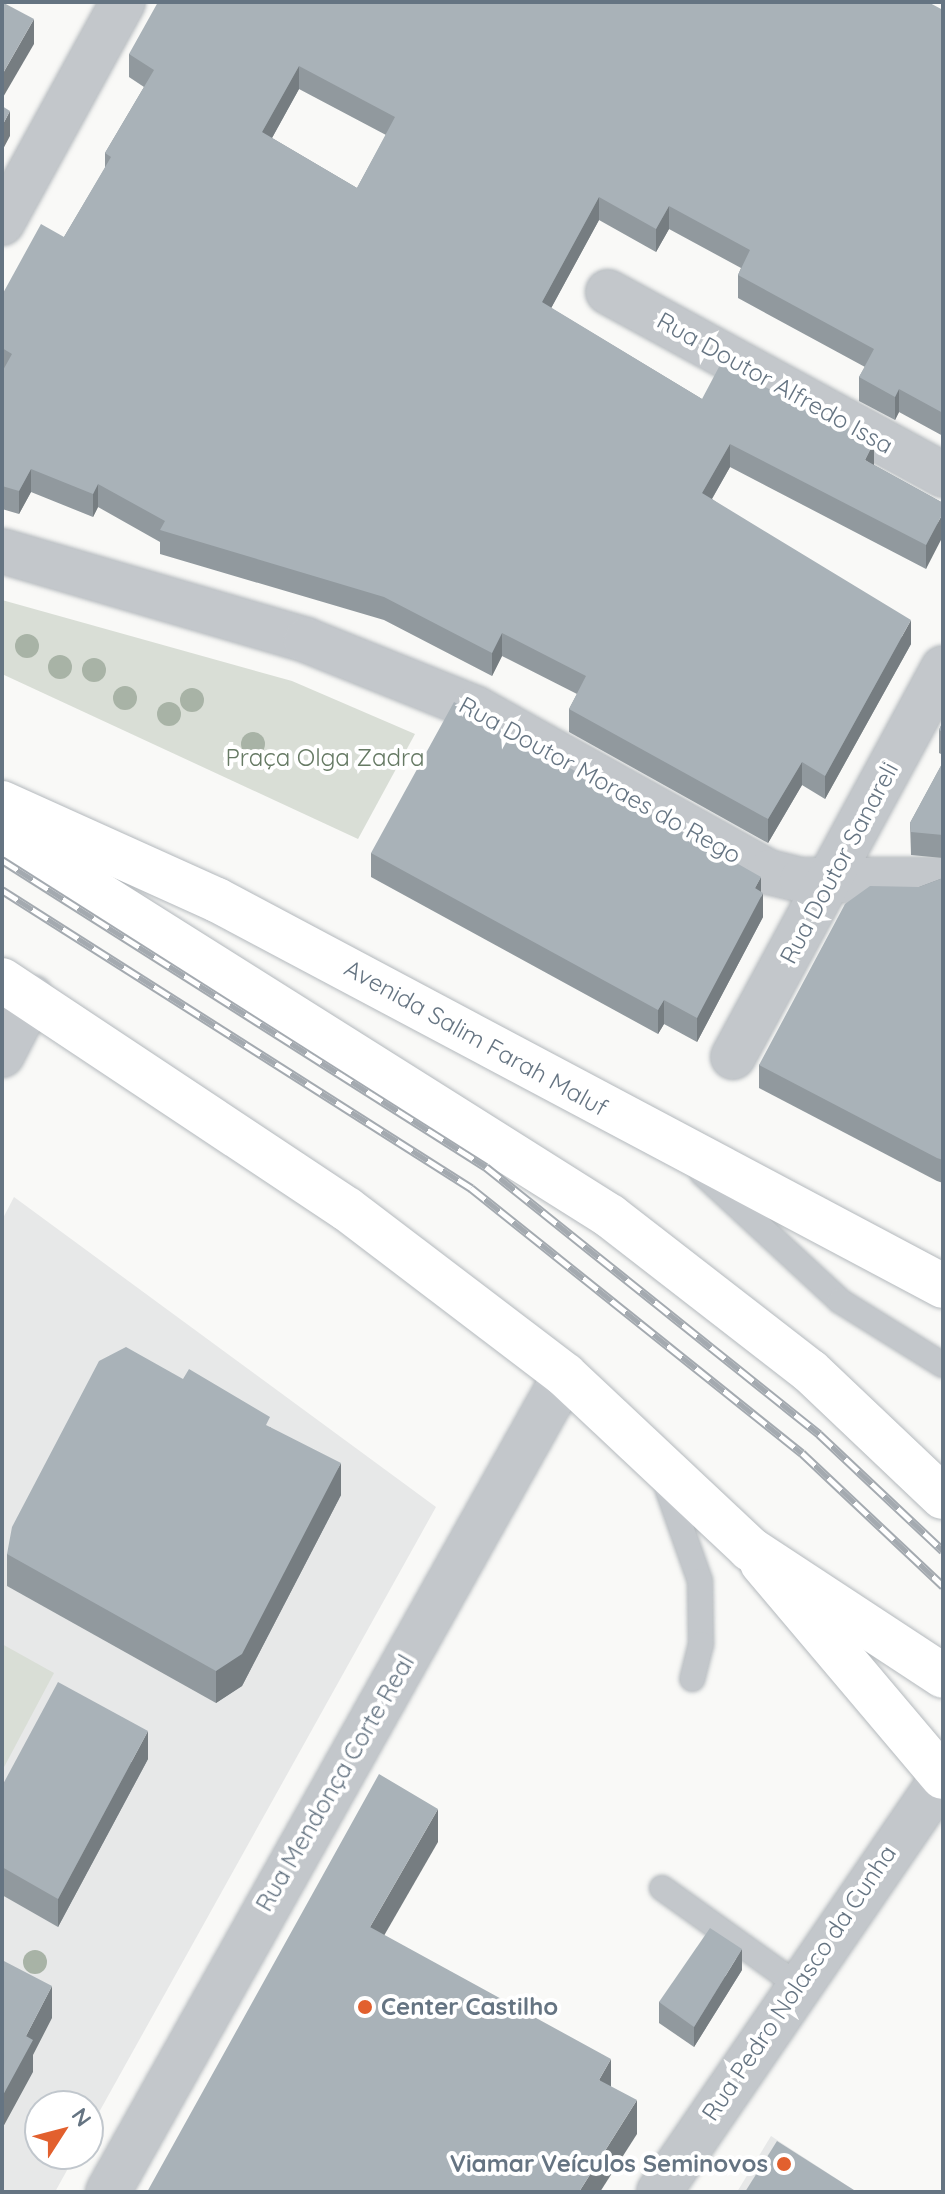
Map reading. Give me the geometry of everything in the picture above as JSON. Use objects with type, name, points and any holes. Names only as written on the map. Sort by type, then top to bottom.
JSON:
[{"type":"main road","name":"Avenida Salim Farah Maluf","points":[[2,803],[232,907],[680,1151],[943,1286]]},
{"type":"main road","points":[[2,833],[610,1216],[810,1371],[943,1497]]},
{"type":"main road","points":[[17,989],[258,1145],[565,1375],[654,1454],[750,1549],[943,1777]]},
{"type":"main road","points":[[750,1549],[943,1676]]},
{"type":"street","points":[[2,223],[123,2]]},
{"type":"street","name":"Rua Doutor Alfredo Issa","points":[[608,292],[943,475]]},
{"type":"street","name":"Rua Doutor Moraes do Rego","points":[[2,551],[306,640],[475,708],[769,872],[802,880],[834,877],[943,880]]},
{"type":"street","name":"Rua Doutor Sanareli","points":[[733,1057],[834,877],[943,668]]},
{"type":"street","points":[[2,1055],[17,989]]},
{"type":"street","name":"Rua Mendonça Corte Real","points":[[108,2192],[565,1375]]},
{"type":"street","name":"Rua Pedro Nolasco da Cunha","points":[[659,2192],[802,1974],[943,1777]]},
{"type":"lane","points":[[680,1151],[840,1301],[943,1365]]},
{"type":"lane","points":[[654,1454],[696,1559],[702,1624],[692,1679]]},
{"type":"lane","points":[[662,1888],[802,1974]]},
{"type":"shaded area","points":[[14,1197],[436,1507],[104,2103],[104,2090],[24,2090],[24,2170],[67,2170],[55,2192],[2,2192],[2,1220]]},
{"type":"shaded area","name":"Viamar Veículos Seminovos","points":[[771,2136],[857,2192],[737,2192]]},
{"type":"green space","name":"Praça Olga Zadra","points":[[2,600],[292,681],[415,734],[358,839],[2,674]]},
{"type":"green space","points":[[2,1644],[54,1673],[2,1771]]},
{"type":"building","points":[[2,2],[34,19],[2,75]]},
{"type":"building","points":[[158,2],[928,2],[943,10],[943,413],[899,389],[895,397],[859,377],[874,349],[738,275],[750,250],[669,206],[656,229],[599,197],[542,302],[702,399],[720,365],[835,421],[874,442],[865,460],[943,503],[943,513],[926,545],[730,444],[702,493],[911,620],[825,776],[802,762],[768,819],[569,709],[586,676],[502,633],[492,653],[384,597],[160,530],[165,521],[98,484],[93,494],[31,469],[19,491],[2,486],[2,372],[12,354],[2,348],[2,295],[41,224],[64,237],[111,157],[105,153],[154,70],[129,54]],"holes":[[[299,66],[395,117],[357,188],[262,132]]]},
{"type":"building","points":[[2,106],[10,111],[2,126]]},
{"type":"building","points":[[454,702],[761,877],[755,888],[763,893],[697,1018],[664,1000],[658,1010],[371,853]]},
{"type":"building","points":[[943,762],[943,835],[911,832],[910,823]]},
{"type":"building","points":[[943,878],[943,1160],[759,1065],[845,904],[870,886],[919,887]]},
{"type":"building","points":[[126,1347],[183,1379],[189,1369],[270,1417],[266,1425],[341,1463],[242,1654],[216,1671],[7,1554],[12,1527],[99,1361]]},
{"type":"building","points":[[58,1682],[148,1731],[58,1899],[2,1867],[2,1786]]},
{"type":"building","name":"Center Castilho","points":[[379,1774],[438,1809],[370,1927],[611,2059],[599,2080],[637,2100],[579,2192],[147,2192]]},
{"type":"building","points":[[710,1928],[742,1949],[694,2027],[659,2002]]},
{"type":"building","points":[[2,1960],[52,1986],[26,2036],[33,2040],[2,2097]]},
{"type":"building","name":"Viamar Veículos Seminovos","points":[[777,2141],[857,2192],[745,2192]]},
{"type":"railway","points":[[2,860],[486,1167],[819,1434],[943,1551]]},
{"type":"railway","points":[[2,890],[471,1188],[802,1453],[943,1586]]},
{"type":"place","name":"Center Castilho","points":[[365,2007]]},
{"type":"place","name":"Viamar Veículos Seminovos","points":[[784,2164]]}]
